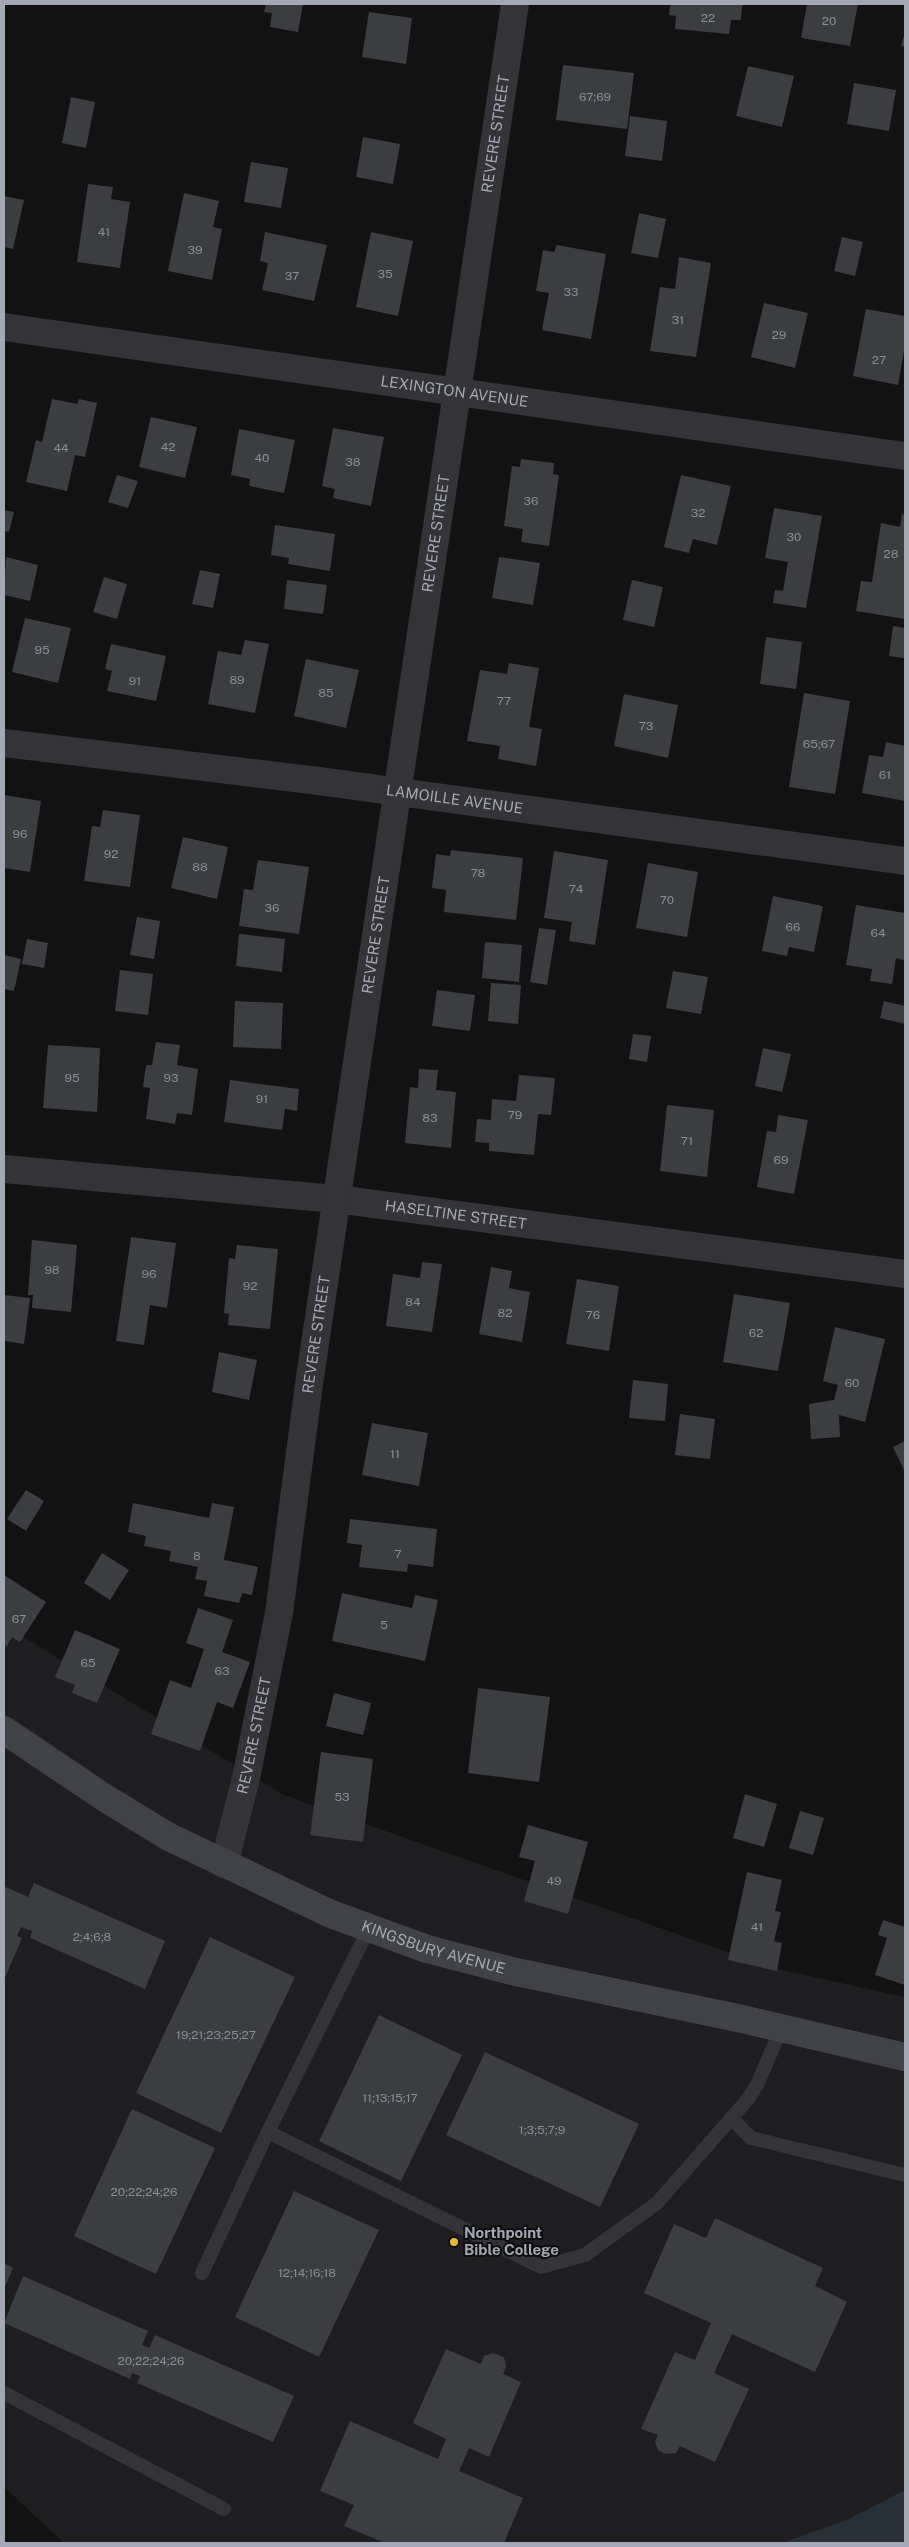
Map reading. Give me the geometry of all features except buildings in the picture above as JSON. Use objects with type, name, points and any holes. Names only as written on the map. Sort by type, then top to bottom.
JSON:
[{"type":"main road","name":"KINGSBURY AVENUE","points":[[4,1730],[105,1798],[169,1837],[331,1914],[369,1928],[427,1949],[516,1972],[905,2057]]},
{"type":"street","name":"REVERE STREET","points":[[224,1864],[246,1778],[279,1613],[336,1199],[515,4]]},
{"type":"street","name":"LEXINGTON AVENUE","points":[[4,326],[905,456]]},
{"type":"street","name":"LAMOILLE AVENUE","points":[[4,743],[397,791],[905,861]]},
{"type":"street","name":"HASELTINE STREET","points":[[4,1169],[336,1199],[905,1274]]},
{"type":"lane","points":[[202,2273],[268,2132],[369,1928]]},
{"type":"lane","points":[[268,2132],[541,2267],[585,2255],[657,2203],[732,2119],[757,2085],[781,2029]]},
{"type":"lane","points":[[732,2119],[751,2138],[905,2175]]},
{"type":"lane","points":[[4,2393],[224,2509]]},
{"type":"shaded area","name":"Northpoint Bible College","points":[[4,1625],[284,1795],[773,1968],[905,1997],[905,2543],[64,2543],[4,2487]]},
{"type":"shaded area","points":[[905,2490],[905,2543],[782,2543],[849,2519]]},
{"type":"place","name":"Northpoint Bible College","points":[[454,2242]]}]
